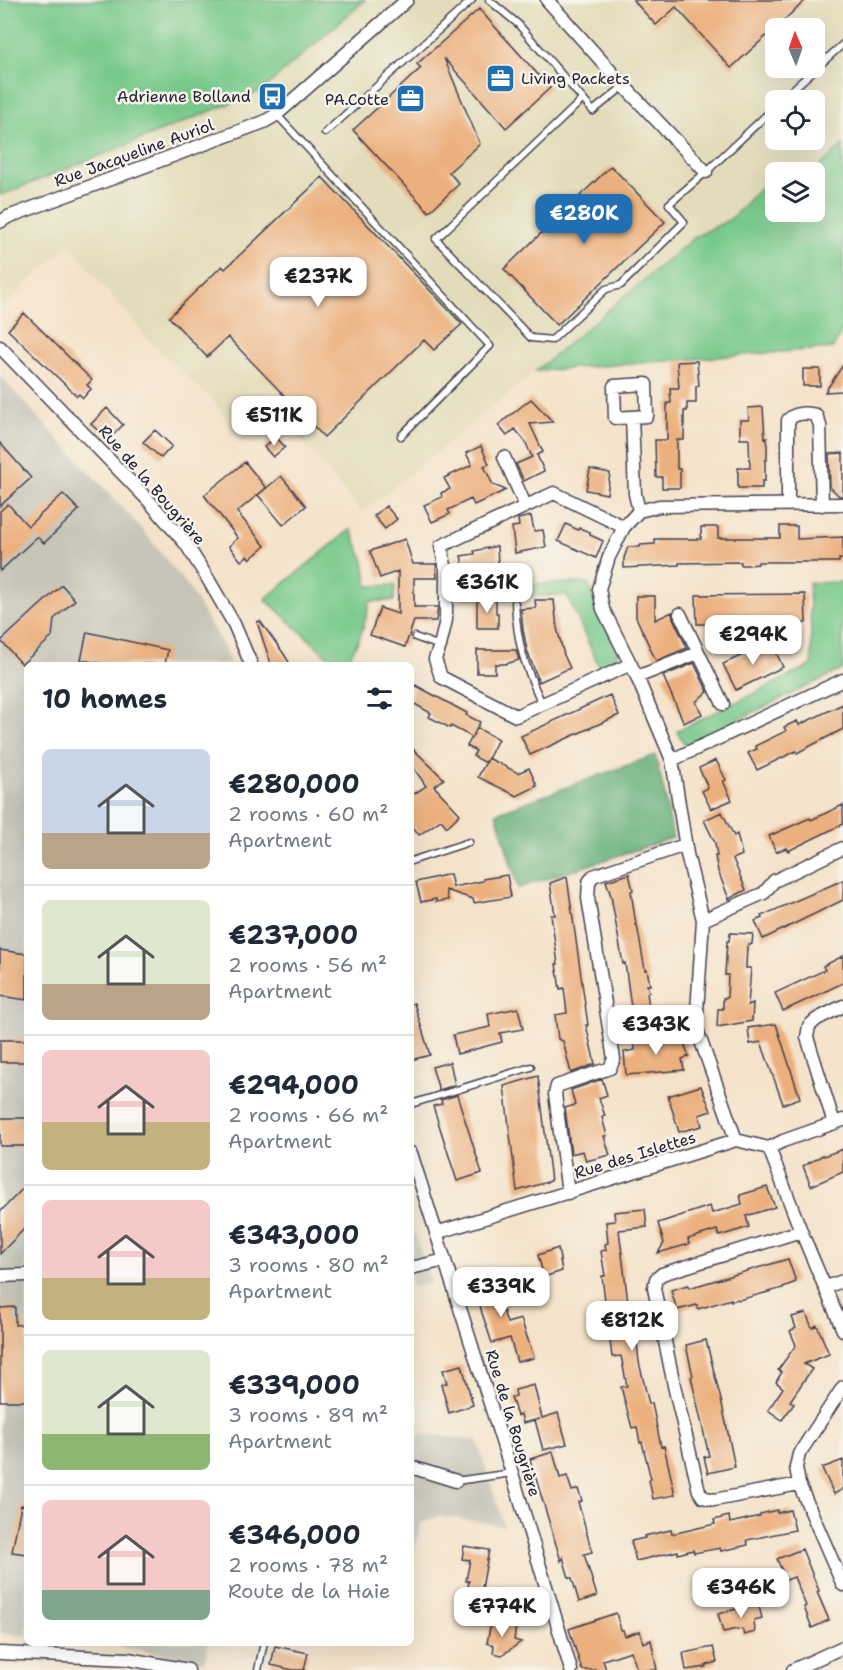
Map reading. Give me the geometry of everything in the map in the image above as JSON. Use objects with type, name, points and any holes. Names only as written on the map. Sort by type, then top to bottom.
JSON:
[{"type":"street","name":"Rue Jacqueline Auriol","points":[[3,220],[264,122],[276,115],[406,0]]},
{"type":"street","points":[[548,0],[624,86],[706,172]]},
{"type":"street","name":"Rue de la Bougrière","points":[[0,347],[141,492],[186,544],[234,624],[250,662]]},
{"type":"street","points":[[788,505],[788,420],[793,415],[804,413],[816,415],[820,425],[822,505]]},
{"type":"street","points":[[632,417],[635,495],[639,511]]},
{"type":"street","points":[[504,457],[525,505]]},
{"type":"street","points":[[624,528],[554,493],[441,546],[446,570],[446,620],[435,659],[441,677],[516,716],[631,664]]},
{"type":"street","points":[[843,504],[659,506],[639,511],[624,528],[609,557],[599,590],[603,609],[637,677],[672,760],[685,845],[703,920],[696,1027],[736,1140],[769,1148],[838,1122],[807,1037],[809,1026],[817,1019],[843,1006]]},
{"type":"street","points":[[680,614],[723,704]]},
{"type":"street","points":[[637,677],[698,652]]},
{"type":"street","points":[[672,760],[843,680]]},
{"type":"street","points":[[568,1193],[555,1094],[557,1086],[610,1068],[614,1059],[588,898],[588,882],[593,876],[685,845]]},
{"type":"street","points":[[703,920],[764,893],[774,881],[843,848]]},
{"type":"street","points":[[610,1032],[696,1027]]},
{"type":"street","name":"Rue des Islettes","points":[[435,1233],[736,1140]]},
{"type":"street","points":[[769,1148],[843,1330]]},
{"type":"street","name":"Rue de la Bougrière","points":[[414,1163],[512,1473],[571,1670]]},
{"type":"street","points":[[799,1484],[714,1500],[703,1497],[699,1491],[675,1390],[654,1288],[656,1279],[662,1274],[801,1231]]},
{"type":"street","points":[[414,1267],[445,1260]]},
{"type":"street","points":[[0,1276],[24,1275]]},
{"type":"street","points":[[825,1287],[843,1281]]},
{"type":"street","points":[[843,1388],[799,1454],[796,1467],[799,1484],[843,1584]]},
{"type":"street","points":[[414,1468],[456,1481]]},
{"type":"street","points":[[793,1670],[843,1647]]},
{"type":"street","points":[[0,1653],[120,1659],[188,1670]]},
{"type":"lane","points":[[325,133],[472,0]]},
{"type":"lane","points":[[489,0],[518,24],[593,111],[624,86]]},
{"type":"lane","points":[[792,90],[843,44]]},
{"type":"lane","points":[[583,99],[436,239],[531,338],[552,340],[606,289],[621,285],[684,222],[669,204],[765,116]]},
{"type":"lane","points":[[276,115],[490,346],[401,436]]},
{"type":"lane","points":[[515,603],[520,649],[542,704]]},
{"type":"lane","points":[[415,637],[440,646]]},
{"type":"lane","points":[[414,860],[469,842]]},
{"type":"lane","points":[[414,1103],[531,1067]]},
{"type":"lane","points":[[456,1481],[512,1473]]},
{"type":"lane","points":[[258,1670],[263,1646]]},
{"type":"shaded area","points":[[365,0],[843,0],[843,145],[824,162],[765,162],[765,190],[762,187],[731,219],[695,237],[362,513],[269,402],[235,433],[214,401],[154,346],[69,245],[0,310],[0,195],[261,91]]},
{"type":"shaded area","points":[[0,376],[141,528],[189,588],[224,648],[229,662],[24,662],[24,1636],[0,1633]]},
{"type":"shaded area","points":[[414,1232],[431,1283],[414,1286]]},
{"type":"shaded area","points":[[414,1433],[477,1440],[504,1526],[440,1516],[421,1523],[414,1555]]},
{"type":"shaded area","points":[[115,1646],[207,1646],[205,1662]]},
{"type":"green space","points":[[0,0],[365,0],[261,91],[0,195]]},
{"type":"green space","points":[[843,145],[843,329],[833,348],[536,371],[695,237],[731,219],[762,186],[765,189],[765,222],[825,222],[824,162]]},
{"type":"green space","points":[[351,529],[364,561],[368,586],[395,585],[394,601],[370,601],[358,641],[346,662],[334,662],[265,599]]},
{"type":"green space","points":[[843,582],[843,669],[685,745],[677,731],[812,665],[809,583]]},
{"type":"green space","points":[[588,583],[620,661],[601,671],[567,595],[466,598],[466,585]]},
{"type":"green space","points":[[655,755],[673,838],[518,888],[496,813]]},
{"type":"building","points":[[633,0],[806,0],[786,18],[765,18],[765,37],[731,68],[676,7],[656,25]]},
{"type":"building","points":[[479,9],[550,88],[506,128],[444,58],[480,144],[449,172],[459,184],[429,212],[353,130],[421,68],[417,64]]},
{"type":"building","points":[[611,166],[665,222],[557,325],[504,269]]},
{"type":"building","points":[[322,177],[462,324],[434,350],[424,340],[324,437],[228,337],[207,357],[169,317],[222,266],[225,269]]},
{"type":"building","points":[[24,313],[92,380],[87,385],[91,389],[83,398],[79,394],[77,396],[8,330]]},
{"type":"building","points":[[697,361],[699,386],[696,386],[696,403],[687,403],[687,411],[684,411],[684,440],[677,440],[677,469],[680,469],[680,488],[662,488],[662,477],[656,477],[655,440],[667,440],[667,403],[671,403],[670,388],[679,388],[677,362]]},
{"type":"building","points":[[843,365],[843,391],[825,392]]},
{"type":"building","points":[[803,369],[820,369],[820,386],[803,386]]},
{"type":"building","points":[[531,399],[553,422],[530,424],[543,452],[537,455],[544,471],[524,481],[516,464],[532,457],[525,441],[515,429],[507,436],[498,425]]},
{"type":"building","points":[[763,407],[765,439],[767,438],[765,481],[762,481],[762,488],[738,488],[738,468],[750,468],[749,439],[740,439],[740,420],[749,420],[748,408]]},
{"type":"building","points":[[107,408],[123,425],[108,440],[91,424]]},
{"type":"building","points":[[155,430],[172,446],[161,458],[143,442]]},
{"type":"building","points":[[276,437],[285,447],[273,457],[264,447]]},
{"type":"building","points":[[0,443],[31,478],[0,506]]},
{"type":"building","points":[[481,446],[489,464],[484,466],[493,485],[506,490],[474,505],[471,499],[448,510],[450,514],[432,522],[424,505],[442,497],[441,493],[450,489],[444,478],[472,465],[466,453]]},
{"type":"building","points":[[843,453],[843,496],[839,496],[830,487],[829,454]]},
{"type":"building","points":[[245,462],[266,488],[237,512],[265,546],[250,559],[247,556],[241,561],[229,546],[238,538],[204,495]]},
{"type":"building","points":[[590,469],[610,473],[607,494],[586,490]]},
{"type":"building","points":[[281,476],[306,506],[283,525],[258,495]]},
{"type":"building","points":[[63,494],[79,510],[44,543],[37,537],[0,571],[0,511],[8,504],[28,526]]},
{"type":"building","points":[[386,506],[397,519],[385,529],[374,516]]},
{"type":"building","points":[[531,516],[534,531],[543,530],[546,547],[515,553],[512,527],[519,526],[518,519]]},
{"type":"building","points":[[566,524],[578,530],[579,528],[590,532],[590,535],[603,541],[596,558],[558,541]]},
{"type":"building","points":[[780,526],[797,526],[797,539],[843,537],[843,559],[839,559],[839,562],[758,562],[758,564],[749,565],[741,565],[741,562],[679,563],[679,565],[624,568],[624,558],[628,547],[655,544],[655,539],[701,539],[701,527],[718,527],[718,538],[780,538]]},
{"type":"building","points":[[405,539],[413,564],[436,564],[437,578],[414,578],[414,607],[438,607],[436,621],[414,621],[405,647],[370,635],[380,608],[398,614],[398,571],[380,578],[370,551]]},
{"type":"building","points":[[497,546],[498,564],[484,567],[485,570],[465,574],[461,556],[475,554],[474,551]]},
{"type":"building","points":[[62,585],[75,600],[54,619],[52,637],[22,664],[1,641]]},
{"type":"building","points":[[805,594],[806,623],[697,624],[696,595]]},
{"type":"building","points":[[636,596],[655,596],[655,620],[672,612],[687,648],[656,661],[636,617]]},
{"type":"building","points":[[477,600],[496,600],[498,628],[477,628]]},
{"type":"building","points":[[535,600],[554,600],[557,628],[570,668],[539,682],[527,650],[521,609],[536,608]]},
{"type":"building","points":[[260,621],[289,662],[270,662],[257,622]]},
{"type":"building","points":[[87,632],[168,650],[165,662],[81,660]]},
{"type":"building","points":[[771,642],[783,667],[736,690],[723,664]]},
{"type":"building","points":[[477,650],[516,650],[519,660],[495,664],[495,673],[477,673]]},
{"type":"building","points":[[694,663],[708,692],[696,702],[702,714],[684,723],[663,676]]},
{"type":"building","points":[[415,685],[467,713],[466,715],[480,722],[477,728],[498,739],[486,763],[473,756],[476,751],[467,746],[472,737],[429,717],[431,713],[414,704]]},
{"type":"building","points":[[610,695],[619,715],[530,755],[521,736]]},
{"type":"building","points":[[843,704],[843,729],[797,753],[796,751],[757,770],[748,753],[757,749],[755,746],[786,731],[784,727],[797,721],[799,725]]},
{"type":"building","points":[[414,750],[444,779],[434,786],[460,814],[447,827],[441,820],[419,835],[414,828],[414,794],[426,786],[414,768]]},
{"type":"building","points":[[488,758],[518,773],[529,768],[537,786],[517,796],[478,777]]},
{"type":"building","points":[[716,760],[726,780],[723,781],[732,800],[711,809],[702,791],[708,788],[699,768]]},
{"type":"building","points":[[843,805],[843,824],[788,851],[786,848],[776,852],[769,836]]},
{"type":"building","points":[[722,812],[734,836],[737,834],[742,855],[733,859],[746,890],[729,899],[718,871],[715,843],[704,820]]},
{"type":"building","points":[[450,874],[453,887],[507,875],[511,897],[474,903],[473,899],[446,890],[448,900],[436,902],[436,899],[421,902],[416,882]]},
{"type":"building","points":[[629,874],[636,925],[650,985],[647,985],[649,992],[647,993],[651,1021],[633,1022],[625,963],[623,964],[611,896],[606,881]]},
{"type":"building","points":[[567,877],[588,1025],[586,1025],[595,1064],[571,1073],[563,1041],[558,1039],[555,1015],[567,1013],[564,988],[560,989],[556,964],[558,964],[551,915],[555,915],[550,883]]},
{"type":"building","points":[[843,880],[843,900],[763,939],[755,921],[762,918],[761,916]]},
{"type":"building","points":[[730,933],[753,934],[752,944],[747,946],[746,968],[751,968],[748,1005],[753,1003],[752,1021],[717,1027],[718,1009],[723,1009],[723,998],[727,998],[728,975],[725,975],[727,941],[729,941]]},
{"type":"building","points":[[0,950],[24,954],[24,1000],[0,996]]},
{"type":"building","points":[[843,956],[843,983],[783,1011],[775,993],[825,970],[823,966]]},
{"type":"building","points":[[414,1003],[430,1055],[414,1059]]},
{"type":"building","points":[[518,1008],[523,1029],[500,1033],[502,1042],[457,1054],[453,1035],[490,1027],[488,1014]]},
{"type":"building","points":[[776,1024],[800,1098],[783,1104],[761,1042],[750,1044],[748,1028]]},
{"type":"building","points":[[681,1036],[689,1056],[682,1059],[684,1070],[626,1075],[624,1052],[635,1050],[634,1039]]},
{"type":"building","points":[[0,1040],[24,1040],[24,1062],[0,1062]]},
{"type":"building","points":[[450,1062],[455,1085],[439,1090],[432,1067]]},
{"type":"building","points":[[538,1076],[551,1181],[517,1191],[504,1086]]},
{"type":"building","points":[[602,1079],[607,1095],[599,1098],[605,1116],[602,1117],[607,1136],[604,1136],[610,1155],[586,1161],[583,1151],[571,1154],[565,1108],[575,1105],[571,1090]]},
{"type":"building","points":[[701,1086],[711,1111],[699,1115],[702,1126],[679,1132],[668,1096]]},
{"type":"building","points":[[457,1095],[482,1173],[457,1181],[433,1106],[442,1104],[441,1100]]},
{"type":"building","points":[[0,1118],[24,1118],[24,1146],[0,1146]]},
{"type":"building","points":[[843,1149],[843,1172],[811,1186],[803,1166],[823,1155]]},
{"type":"building","points":[[24,1187],[24,1229],[0,1254],[0,1212]]},
{"type":"building","points":[[767,1187],[775,1207],[746,1216],[749,1227],[719,1236],[717,1230],[688,1239],[689,1244],[658,1253],[664,1243],[658,1223],[710,1206],[712,1213],[742,1204],[740,1195]]},
{"type":"building","points":[[645,1209],[647,1227],[619,1230],[633,1343],[637,1343],[649,1404],[652,1403],[661,1447],[664,1446],[675,1495],[653,1499],[649,1480],[651,1479],[642,1442],[640,1443],[637,1427],[632,1428],[621,1387],[627,1386],[621,1356],[612,1357],[601,1251],[606,1250],[605,1244],[608,1243],[606,1222],[615,1221],[614,1212]]},
{"type":"building","points":[[558,1248],[562,1271],[544,1277],[538,1255]]},
{"type":"building","points":[[788,1259],[796,1282],[783,1288],[698,1309],[697,1305],[677,1310],[671,1290],[688,1285],[689,1288]]},
{"type":"building","points":[[489,1274],[490,1278],[498,1283],[503,1300],[500,1301],[507,1323],[521,1319],[534,1358],[517,1362],[510,1338],[492,1343],[473,1277]]},
{"type":"building","points":[[15,1307],[15,1325],[24,1324],[24,1401],[0,1401],[0,1308]]},
{"type":"building","points":[[806,1313],[812,1328],[817,1325],[829,1354],[804,1364],[812,1369],[790,1401],[794,1404],[782,1420],[768,1410],[783,1388],[776,1382],[782,1372],[778,1370],[796,1345],[790,1331],[796,1328],[792,1317]]},
{"type":"building","points":[[706,1340],[735,1467],[708,1473],[704,1457],[709,1456],[686,1345]]},
{"type":"building","points":[[462,1365],[473,1405],[449,1413],[441,1384],[447,1383],[443,1370]]},
{"type":"building","points":[[534,1385],[542,1418],[558,1413],[567,1444],[543,1450],[535,1420],[523,1423],[521,1414],[517,1416],[511,1397],[516,1396],[515,1390]]},
{"type":"building","points":[[553,1452],[560,1478],[567,1476],[572,1491],[578,1489],[582,1501],[578,1502],[592,1552],[584,1554],[597,1596],[579,1602],[563,1557],[561,1561],[530,1459]]},
{"type":"building","points":[[843,1460],[843,1489],[834,1494],[822,1468]]},
{"type":"building","points":[[21,1505],[24,1506],[24,1554],[12,1552]]},
{"type":"building","points":[[777,1510],[777,1513],[790,1510],[795,1530],[747,1540],[748,1545],[721,1551],[720,1548],[694,1553],[693,1550],[678,1554],[678,1551],[636,1561],[631,1541],[645,1538],[644,1536],[671,1530],[672,1534],[715,1524],[714,1520],[729,1516],[730,1523]]},
{"type":"building","points":[[464,1546],[489,1550],[479,1605],[487,1607],[483,1624],[468,1620],[470,1612],[464,1610],[470,1560],[462,1559]]},
{"type":"building","points":[[802,1549],[829,1620],[812,1628],[794,1577],[786,1580],[777,1559]]},
{"type":"building","points":[[758,1603],[762,1618],[754,1620],[755,1632],[744,1635],[742,1629],[737,1629],[723,1632],[718,1614]]},
{"type":"building","points":[[616,1613],[625,1636],[640,1631],[643,1643],[651,1640],[657,1670],[637,1670],[631,1651],[603,1660],[606,1670],[582,1670],[569,1629]]},
{"type":"building","points":[[491,1622],[516,1626],[514,1640],[521,1642],[502,1655],[493,1653],[494,1645],[487,1643]]},
{"type":"building","points":[[275,1646],[308,1653],[304,1670],[271,1665]]},
{"type":"building","points":[[713,1647],[717,1662],[706,1665],[706,1667],[686,1670],[683,1653]]},
{"type":"place","name":"Living Packets","points":[[500,78]]},
{"type":"place","name":"Adrienne Bolland","points":[[272,96]]},
{"type":"place","name":"PA.Cotte","points":[[410,99]]}]
